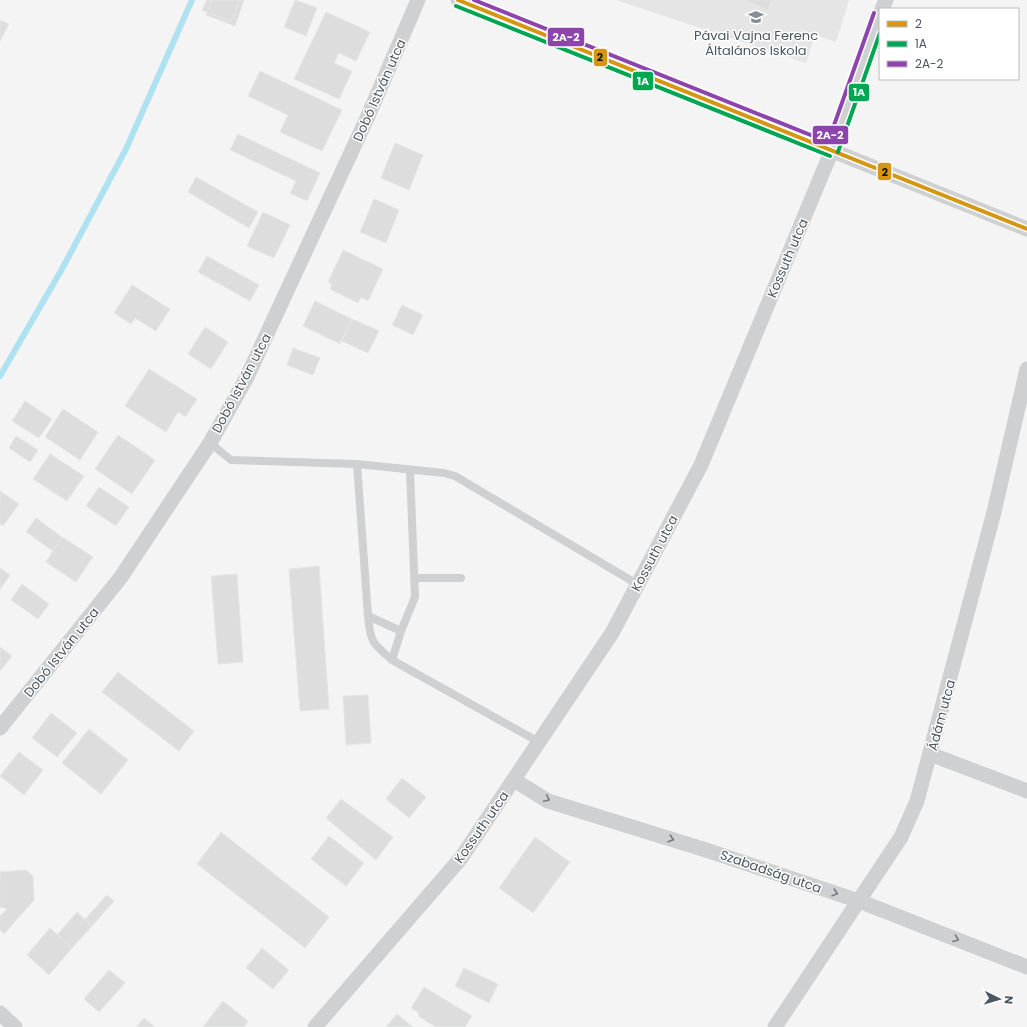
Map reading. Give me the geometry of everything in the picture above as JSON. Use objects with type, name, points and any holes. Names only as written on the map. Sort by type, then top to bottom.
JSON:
[{"type":"street","name":"Dobó István utca","points":[[0,728],[121,577],[210,443],[250,370],[368,116],[418,0]]},
{"type":"street","points":[[458,0],[1027,229]]},
{"type":"street","name":"Kossuth utca","points":[[315,1027],[461,858],[612,633],[701,464],[832,150],[879,19]]},
{"type":"street","name":"Ádám utca","points":[[775,1027],[901,837],[917,801],[994,512],[1027,369]]},
{"type":"street","points":[[930,754],[1027,791]]},
{"type":"street","name":"Szabadság utca","points":[[514,780],[548,801],[706,850],[859,901],[1027,966]]},
{"type":"street","points":[[0,1013],[15,1027]]},
{"type":"lane","points":[[210,443],[231,460],[357,464],[444,473],[469,483],[637,584]]},
{"type":"lane","points":[[357,464],[368,616],[370,636],[373,642],[392,660],[539,742]]},
{"type":"lane","points":[[392,660],[401,632],[415,598],[410,470]]},
{"type":"lane","points":[[415,578],[461,578]]},
{"type":"lane","points":[[368,616],[401,632]]},
{"type":"shaded area","name":"Pávai Vajna Ferenc Általános Iskola","points":[[616,0],[849,0],[836,42],[815,35],[806,63]]},
{"type":"building","points":[[207,0],[240,0],[231,22],[202,10]]},
{"type":"building","points":[[212,0],[244,0],[235,26],[206,15]]},
{"type":"building","points":[[295,0],[317,8],[306,36],[284,27]]},
{"type":"building","points":[[743,0],[772,0],[768,10]]},
{"type":"building","points":[[326,12],[370,32],[356,61],[339,53],[334,63],[352,71],[339,99],[294,79]]},
{"type":"building","points":[[0,20],[9,24],[0,41]]},
{"type":"building","points":[[260,71],[342,110],[322,151],[280,132],[288,115],[248,96]]},
{"type":"building","points":[[238,134],[320,173],[307,201],[290,193],[296,181],[230,150]]},
{"type":"building","points":[[395,143],[423,155],[409,190],[381,178]]},
{"type":"building","points":[[196,177],[258,212],[249,228],[188,192]]},
{"type":"building","points":[[374,199],[399,210],[386,243],[360,232]]},
{"type":"building","points":[[263,212],[290,225],[274,258],[247,246]]},
{"type":"building","points":[[343,250],[383,269],[368,301],[361,297],[358,303],[330,289],[332,284],[328,282]]},
{"type":"building","points":[[207,256],[259,285],[250,301],[198,272]]},
{"type":"building","points":[[132,285],[170,309],[156,331],[135,318],[131,324],[114,313]]},
{"type":"building","points":[[315,301],[352,319],[340,344],[303,326]]},
{"type":"building","points":[[402,305],[423,315],[413,335],[392,325]]},
{"type":"building","points":[[352,319],[379,331],[368,353],[342,341]]},
{"type":"building","points":[[205,327],[228,342],[211,369],[188,354]]},
{"type":"building","points":[[293,348],[320,358],[313,375],[287,365]]},
{"type":"building","points":[[149,369],[197,399],[185,417],[178,412],[166,432],[125,406]]},
{"type":"building","points":[[25,401],[52,419],[39,438],[12,421]]},
{"type":"building","points":[[63,409],[98,432],[80,460],[45,437]]},
{"type":"building","points":[[118,435],[155,460],[132,494],[95,469]]},
{"type":"building","points":[[16,436],[38,450],[30,462],[9,448]]},
{"type":"building","points":[[50,454],[84,476],[67,501],[33,479]]},
{"type":"building","points":[[99,487],[129,507],[116,526],[86,506]]},
{"type":"building","points":[[0,491],[19,504],[3,526],[0,524]]},
{"type":"building","points":[[36,518],[62,537],[53,551],[26,532]]},
{"type":"building","points":[[62,537],[93,557],[76,582],[46,562]]},
{"type":"building","points":[[319,566],[329,709],[300,711],[289,569]]},
{"type":"building","points":[[0,568],[10,575],[0,590]]},
{"type":"building","points":[[237,574],[243,662],[218,664],[211,576]]},
{"type":"building","points":[[22,584],[49,604],[38,619],[11,600]]},
{"type":"building","points":[[0,647],[12,656],[0,671]]},
{"type":"building","points":[[118,672],[194,731],[179,751],[102,692]]},
{"type":"building","points":[[368,695],[371,743],[346,745],[343,696]]},
{"type":"building","points":[[51,713],[77,733],[57,757],[32,738]]},
{"type":"building","points":[[89,729],[128,760],[101,794],[62,763]]},
{"type":"building","points":[[19,752],[43,770],[24,795],[0,776]]},
{"type":"building","points":[[402,778],[426,797],[409,818],[386,799]]},
{"type":"building","points":[[341,799],[393,837],[376,860],[326,818]]},
{"type":"building","points":[[221,832],[329,917],[305,948],[197,864]]},
{"type":"building","points":[[329,836],[364,863],[346,886],[311,859]]},
{"type":"building","points":[[535,837],[570,862],[533,913],[499,888]]},
{"type":"building","points":[[26,870],[33,876],[34,900],[4,934],[0,930],[0,916],[7,909],[0,907],[0,872]]},
{"type":"building","points":[[107,895],[114,901],[92,926],[85,919]]},
{"type":"building","points":[[77,912],[92,926],[72,948],[57,935]]},
{"type":"building","points":[[50,928],[72,948],[49,975],[27,955]]},
{"type":"building","points":[[262,948],[289,970],[273,989],[246,968]]},
{"type":"building","points":[[464,968],[498,984],[489,1003],[455,986]]},
{"type":"building","points":[[109,970],[125,983],[99,1012],[84,999]]},
{"type":"building","points":[[424,987],[472,1016],[465,1027],[436,1027],[418,1016],[419,1013],[411,1008]]},
{"type":"building","points":[[223,1001],[248,1021],[244,1027],[203,1027]]},
{"type":"building","points":[[397,1014],[413,1027],[386,1027]]},
{"type":"building","points":[[144,1018],[155,1027],[136,1027]]},
{"type":"waterway","points":[[0,376],[62,269],[126,149],[192,0]]},
{"type":"transit line","name":"2","points":[[458,0],[1027,229]]},
{"type":"transit line","name":"2A-2","points":[[474,0],[828,142],[874,13]]},
{"type":"transit line","name":"1A","points":[[456,6],[830,156]]},
{"type":"transit line","name":"1A","points":[[838,152],[879,36]]},
{"type":"place","name":"Pávai Vajna Ferenc Általános Iskola","points":[[756,17]]}]
